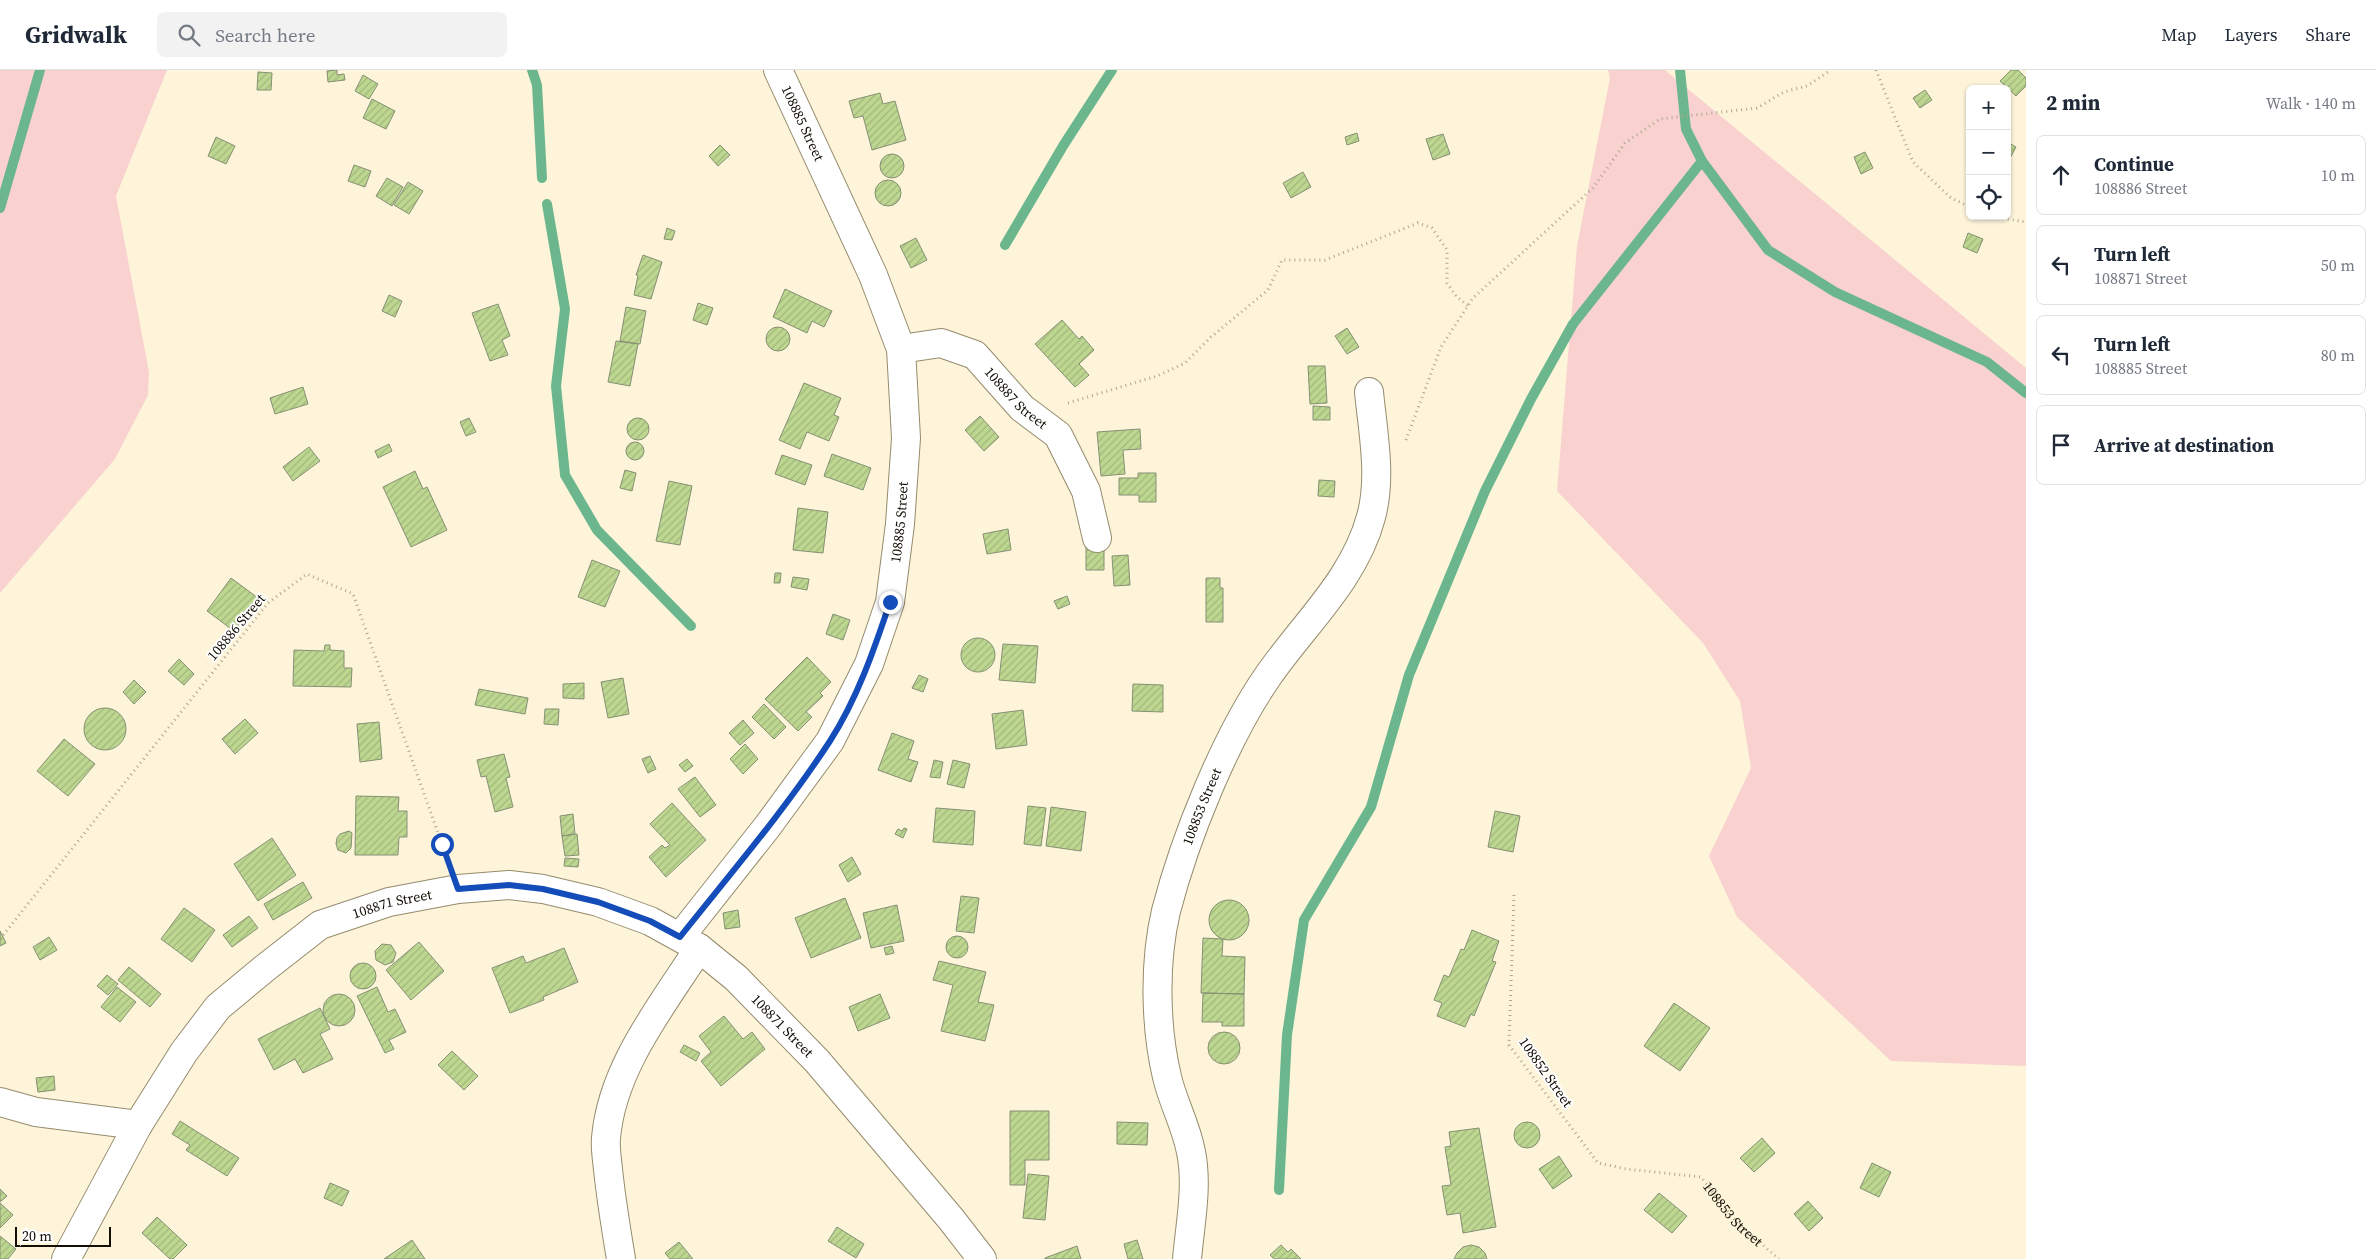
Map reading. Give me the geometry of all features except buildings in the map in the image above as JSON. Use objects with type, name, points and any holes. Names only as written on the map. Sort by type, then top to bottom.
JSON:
[{"type":"street","name":"108885 Street","points":[[621,1259],[611,1206],[605,1139],[619,1084],[637,1044],[689,943],[767,827],[830,740],[869,664],[890,602],[900,524],[906,438],[901,349],[873,275],[778,70]]},
{"type":"street","name":"108887 Street","points":[[901,349],[941,343],[975,355],[1022,408],[1058,435],[1086,491],[1097,538]]},
{"type":"street","name":"108853 Street","points":[[1187,1259],[1193,1194],[1192,1154],[1184,1121],[1167,1079],[1158,1030],[1159,957],[1166,912],[1204,801],[1236,733],[1267,677],[1356,559],[1362,544],[1376,494],[1369,392]]},
{"type":"street","name":"108871 Street","points":[[66,1259],[138,1125],[184,1052],[218,1007],[320,925],[389,902],[458,889],[509,885],[543,889],[598,902],[650,921],[689,943],[736,978],[817,1061],[951,1219],[982,1259]]},
{"type":"street","points":[[0,1102],[36,1112],[138,1125]]},
{"type":"path","points":[[1405,444],[1440,347],[1473,298],[1593,188],[1625,143],[1660,119],[1757,108],[1784,92],[1807,86],[1831,70]]},
{"type":"path","points":[[1876,70],[1913,162],[1951,198],[1966,206]]},
{"type":"path","points":[[2011,220],[2026,222]]},
{"type":"path","points":[[1062,404],[1157,376],[1185,363],[1212,337],[1268,290],[1282,260],[1325,260],[1418,223],[1432,228],[1447,250],[1447,283],[1456,296],[1468,306]]},
{"type":"path","name":"108886 Street","points":[[0,940],[268,603],[307,574],[353,594],[458,889]]},
{"type":"path","name":"108852 Street","points":[[1514,895],[1509,1044],[1598,1163],[1626,1169]]},
{"type":"path","name":"108853 Street","points":[[1626,1169],[1701,1177],[1737,1223],[1779,1259]]},
{"type":"shaded area","points":[[0,70],[167,70],[116,196],[149,372],[148,395],[115,459],[0,593]]},
{"type":"shaded area","points":[[1608,70],[1665,70],[2026,368],[2026,1066],[1891,1061],[1737,917],[1709,856],[1751,768],[1740,701],[1703,643],[1557,491],[1577,246],[1610,78]]},
{"type":"waterway","points":[[0,208],[40,70]]},
{"type":"waterway","points":[[532,70],[537,85],[542,178]]},
{"type":"waterway","points":[[1005,245],[1063,146],[1112,70]]},
{"type":"waterway","points":[[1680,70],[1686,129],[1702,161],[1768,250],[1835,292],[1987,362],[2026,393]]},
{"type":"waterway","points":[[1279,1190],[1287,1035],[1304,920],[1371,807],[1409,675],[1485,491],[1531,399],[1573,324],[1702,161]]},
{"type":"waterway","points":[[547,204],[565,309],[556,386],[565,475],[597,530],[691,626]]},
{"type":"route","points":[[442,844],[458,889],[509,885],[543,889],[598,902],[650,921],[680,937],[767,827],[830,740],[869,664],[890,602]]}]
